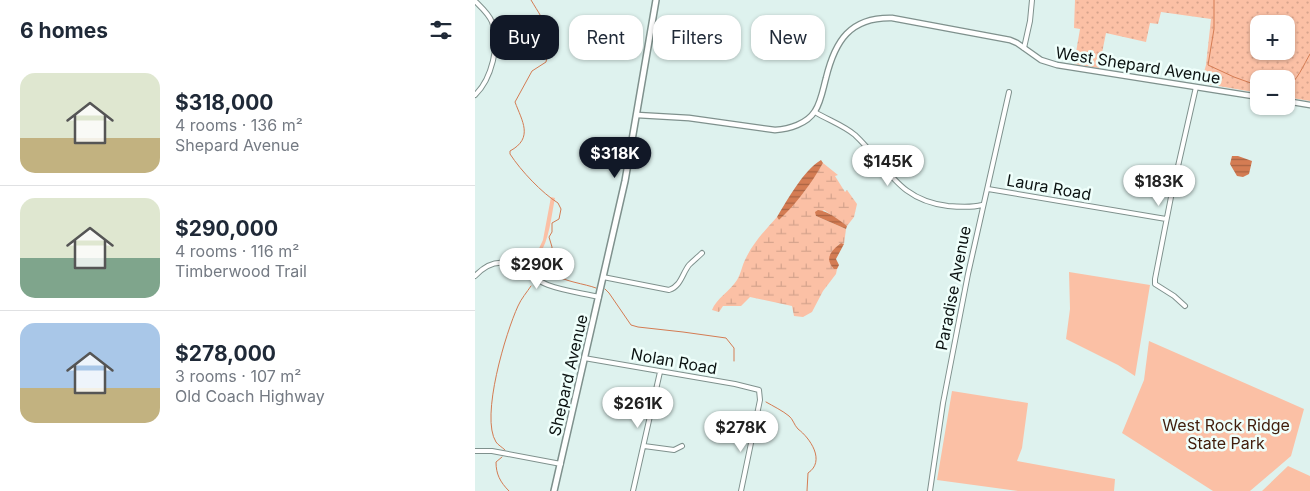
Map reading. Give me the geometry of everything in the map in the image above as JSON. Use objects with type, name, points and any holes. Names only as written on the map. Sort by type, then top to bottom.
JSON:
[{"type":"main road","name":"Shepard Avenue","points":[[554,491],[626,173],[656,0]]},
{"type":"street","points":[[1024,48],[1032,0]]},
{"type":"street","points":[[475,1],[492,22],[495,34],[491,69],[486,82],[475,95]]},
{"type":"street","name":"West Shepard Avenue","points":[[815,112],[821,98],[835,48],[843,38],[863,22],[876,18],[892,18],[1003,38],[1017,43],[1041,60],[1057,65],[1250,96]]},
{"type":"street","points":[[1185,306],[1174,296],[1155,284],[1166,219],[1196,87]]},
{"type":"street","name":"Paradise Avenue","points":[[930,491],[943,403],[983,205],[1009,92]]},
{"type":"street","points":[[1295,102],[1310,105]]},
{"type":"street","points":[[637,115],[689,118],[775,130],[787,129],[815,112],[852,132],[891,178],[916,197],[938,204],[975,207],[983,205]]},
{"type":"street","name":"Laura Road","points":[[988,189],[1166,219]]},
{"type":"street","points":[[603,278],[669,290],[675,288],[691,263],[702,253]]},
{"type":"street","points":[[475,276],[486,267],[494,264],[509,264],[518,266],[538,280],[551,286],[599,297]]},
{"type":"street","name":"Nolan Road","points":[[585,358],[735,384],[759,390],[761,400],[741,491]]},
{"type":"street","points":[[633,491],[660,372]]},
{"type":"street","points":[[644,446],[674,450],[682,446]]},
{"type":"street","points":[[475,451],[492,451],[561,464]]},
{"type":"green space","points":[[1075,0],[1310,0],[1310,101],[1295,98],[1295,70],[1250,70],[1250,91],[1201,83],[1206,65],[1211,19],[1161,12],[1158,24],[1150,23],[1146,42],[1106,33],[1099,68],[1074,64],[1080,29],[1074,28]]},
{"type":"green space","points":[[823,163],[838,175],[835,176],[845,192],[847,190],[857,204],[854,217],[847,226],[824,210],[816,216],[846,229],[844,244],[838,245],[834,269],[837,269],[836,274],[823,291],[812,312],[803,317],[794,316],[792,306],[750,297],[741,306],[723,306],[719,312],[712,310],[737,280],[749,252],[764,231],[777,217],[779,220],[804,192]]},
{"type":"green space","points":[[551,197],[555,198],[550,227],[544,245],[540,254],[527,267],[525,266],[534,259],[543,240]]},
{"type":"green space","name":"West Rock Ridge State Park","points":[[1069,272],[1150,285],[1135,376],[1118,365],[1066,339],[1070,309]]},
{"type":"green space","name":"West Rock Ridge State Park","points":[[1149,341],[1304,409],[1291,456],[1250,491],[1213,491],[1122,433],[1144,380]]},
{"type":"green space","points":[[952,391],[1028,403],[1022,448],[1017,461],[1115,479],[1114,491],[1018,491],[937,480]]},
{"type":"green space","name":"West Rock Ridge State Park","points":[[1288,466],[1310,476],[1310,491],[1262,491]]},
{"type":"shaded area","points":[[1232,156],[1252,161],[1249,174],[1243,177],[1237,176],[1230,164]]},
{"type":"shaded area","points":[[821,160],[823,163],[809,186],[779,220],[777,217],[796,186],[808,171]]},
{"type":"shaded area","points":[[818,210],[837,218],[847,226],[846,229],[816,216],[815,212]]},
{"type":"shaded area","points":[[841,243],[844,244],[836,259],[839,265],[837,269],[834,269],[829,258],[834,249]]},
{"type":"waterway","points":[[531,0],[547,29],[548,51],[546,62],[532,71],[515,102],[523,122],[524,135],[522,141],[510,151],[510,154],[539,188],[558,203],[561,209],[559,219],[552,223],[552,232],[549,237],[552,247],[551,261],[555,263],[555,274],[596,288]]},
{"type":"waterway","points":[[1214,0],[1214,29],[1208,65],[1250,83]]},
{"type":"waterway","points":[[1295,79],[1310,54]]},
{"type":"waterway","points":[[542,273],[551,262]]},
{"type":"waterway","points":[[505,450],[496,442],[492,430],[493,395],[507,335],[519,303],[531,286]]},
{"type":"waterway","points":[[605,289],[631,325],[726,338],[734,348],[734,361]]},
{"type":"waterway","points":[[766,402],[790,417],[814,450],[816,462],[808,473],[807,491]]},
{"type":"waterway","points":[[502,457],[496,462],[497,470],[501,481],[509,491]]}]
